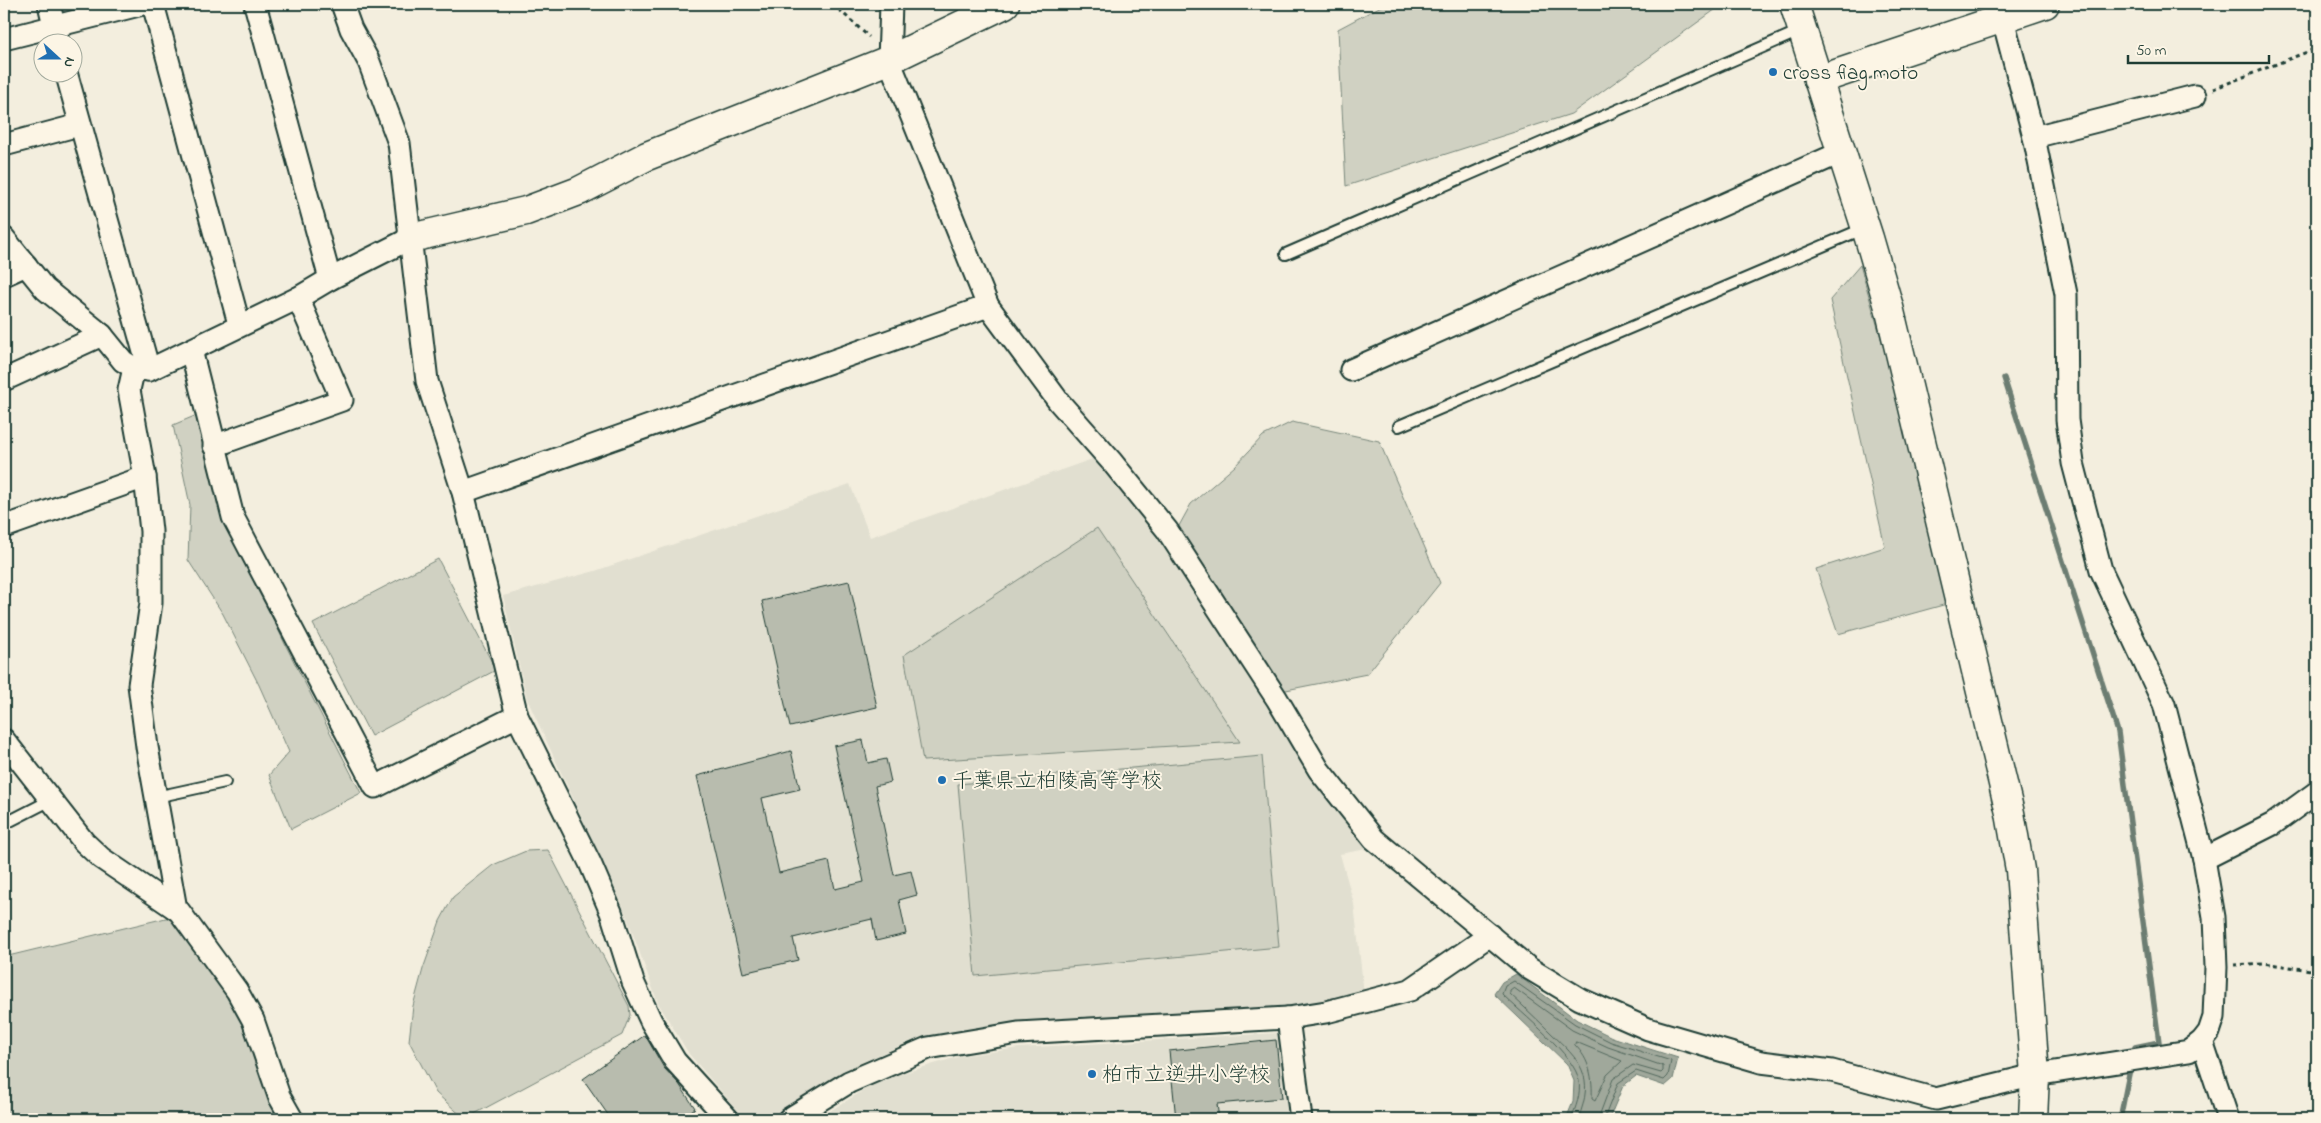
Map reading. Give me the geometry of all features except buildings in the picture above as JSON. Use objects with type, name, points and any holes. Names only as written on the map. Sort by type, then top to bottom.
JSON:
[{"type":"street","points":[[48,4],[55,32]]},
{"type":"street","points":[[62,32],[143,4]]},
{"type":"street","points":[[153,4],[239,324]]},
{"type":"street","points":[[255,4],[330,279]]},
{"type":"street","points":[[342,4],[351,29],[369,62],[399,143],[427,381],[464,492],[517,716],[590,863],[611,912],[633,982],[651,1021],[675,1061],[728,1119]]},
{"type":"street","points":[[890,4],[888,60],[988,306],[1059,402],[1112,462],[1167,530],[1277,700],[1319,770],[1374,839],[1530,969],[1580,999],[1648,1029],[1761,1062],[1832,1071],[1936,1099],[2034,1074],[2189,1050],[2202,1041],[2209,1032],[2214,1017],[2216,967],[2214,917],[2204,859],[2164,704],[2101,570],[2074,463],[2067,420],[2066,294],[2034,137],[2000,11]]},
{"type":"street","points":[[176,909],[139,685],[151,603],[151,531],[146,477],[129,390],[141,369],[191,350],[239,324],[298,298],[330,279],[411,238],[526,211],[579,191],[647,156],[888,60],[1005,4]]},
{"type":"street","points":[[1794,4],[1866,228],[1891,317],[2010,813],[2020,870],[2034,1074],[2033,1119]]},
{"type":"street","points":[[1818,80],[2000,11],[2045,4]]},
{"type":"street","points":[[4,39],[32,36]]},
{"type":"street","points":[[68,82],[141,369]]},
{"type":"street","points":[[2034,137],[2195,96]]},
{"type":"street","points":[[4,145],[79,125]]},
{"type":"street","points":[[1351,370],[1842,152]]},
{"type":"street","points":[[4,238],[45,289],[102,335],[122,361],[141,369]]},
{"type":"street","points":[[4,275],[26,265]]},
{"type":"street","points":[[214,446],[342,400],[298,298]]},
{"type":"street","points":[[464,492],[988,306]]},
{"type":"street","points":[[4,380],[102,335]]},
{"type":"street","points":[[191,350],[233,517],[375,787],[517,716]]},
{"type":"street","points":[[4,527],[146,477]]},
{"type":"street","points":[[4,740],[84,842],[101,858],[176,909],[237,991],[253,1020],[279,1096],[292,1119]]},
{"type":"street","points":[[2204,859],[2273,824],[2317,792]]},
{"type":"street","points":[[789,1119],[850,1082],[928,1048],[1018,1033],[1288,1018],[1326,1012],[1410,990],[1490,935]]},
{"type":"street","points":[[1288,1018],[1301,1119]]},
{"type":"street","points":[[2202,1041],[2228,1119]]},
{"type":"lane","points":[[1286,254],[1802,30]]},
{"type":"lane","points":[[1399,426],[1866,228]]},
{"type":"lane","points":[[156,797],[225,782]]},
{"type":"lane","points":[[4,824],[51,800]]},
{"type":"path","points":[[833,4],[865,32],[888,60]]},
{"type":"path","points":[[2195,96],[2317,48]]},
{"type":"path","points":[[2216,967],[2263,963],[2317,971]]},
{"type":"shaded area","points":[[1385,4],[1723,4],[1571,114],[1346,186],[1338,29]]},
{"type":"shaded area","points":[[1860,265],[1929,506],[1947,604],[1838,634],[1816,569],[1885,547],[1830,300]]},
{"type":"shaded area","points":[[197,415],[228,524],[285,644],[361,793],[291,829],[269,775],[289,752],[259,685],[223,614],[188,560],[190,505],[173,425]]},
{"type":"shaded area","points":[[1292,422],[1379,441],[1440,583],[1367,674],[1281,691],[1174,535],[1191,504],[1235,466],[1263,436]]},
{"type":"shaded area","name":"千葉県立柏陵高等学校","points":[[1098,457],[1150,527],[1285,728],[1372,848],[1340,854],[1354,904],[1364,994],[1335,1001],[1274,1008],[971,1029],[911,1041],[847,1069],[770,1119],[740,1113],[689,1054],[658,1003],[622,904],[527,699],[503,596],[595,571],[850,484],[870,537]]},
{"type":"shaded area","points":[[1097,528],[1240,742],[923,761],[904,655]]},
{"type":"shaded area","points":[[438,559],[496,670],[371,736],[313,624]]},
{"type":"shaded area","points":[[1262,756],[1279,947],[975,976],[958,784]]},
{"type":"shaded area","points":[[548,850],[629,1006],[630,1015],[622,1035],[465,1119],[436,1093],[409,1041],[413,1006],[423,969],[440,921],[453,897],[493,865],[526,851]]},
{"type":"shaded area","points":[[174,916],[245,1022],[287,1119],[4,1119],[4,957]]},
{"type":"shaded area","name":"柏市立逆井小学校","points":[[1278,1033],[1292,1119],[817,1119],[880,1080],[961,1056],[1019,1048]]},
{"type":"water","points":[[1516,974],[1577,1020],[1612,1037],[1678,1058],[1673,1079],[1665,1086],[1636,1076],[1623,1086],[1609,1119],[1566,1119],[1573,1102],[1574,1081],[1567,1064],[1494,994],[1502,982]]},
{"type":"waterway","points":[[2004,378],[2118,732],[2159,1042],[2135,1047],[2133,1055]]},
{"type":"waterway","points":[[2120,1119],[2131,1064]]},
{"type":"place","name":"cross flag moto","points":[[1773,72]]},
{"type":"place","name":"千葉県立柏陵高等学校","points":[[942,780]]},
{"type":"place","name":"柏市立逆井小学校","points":[[1092,1074]]}]
